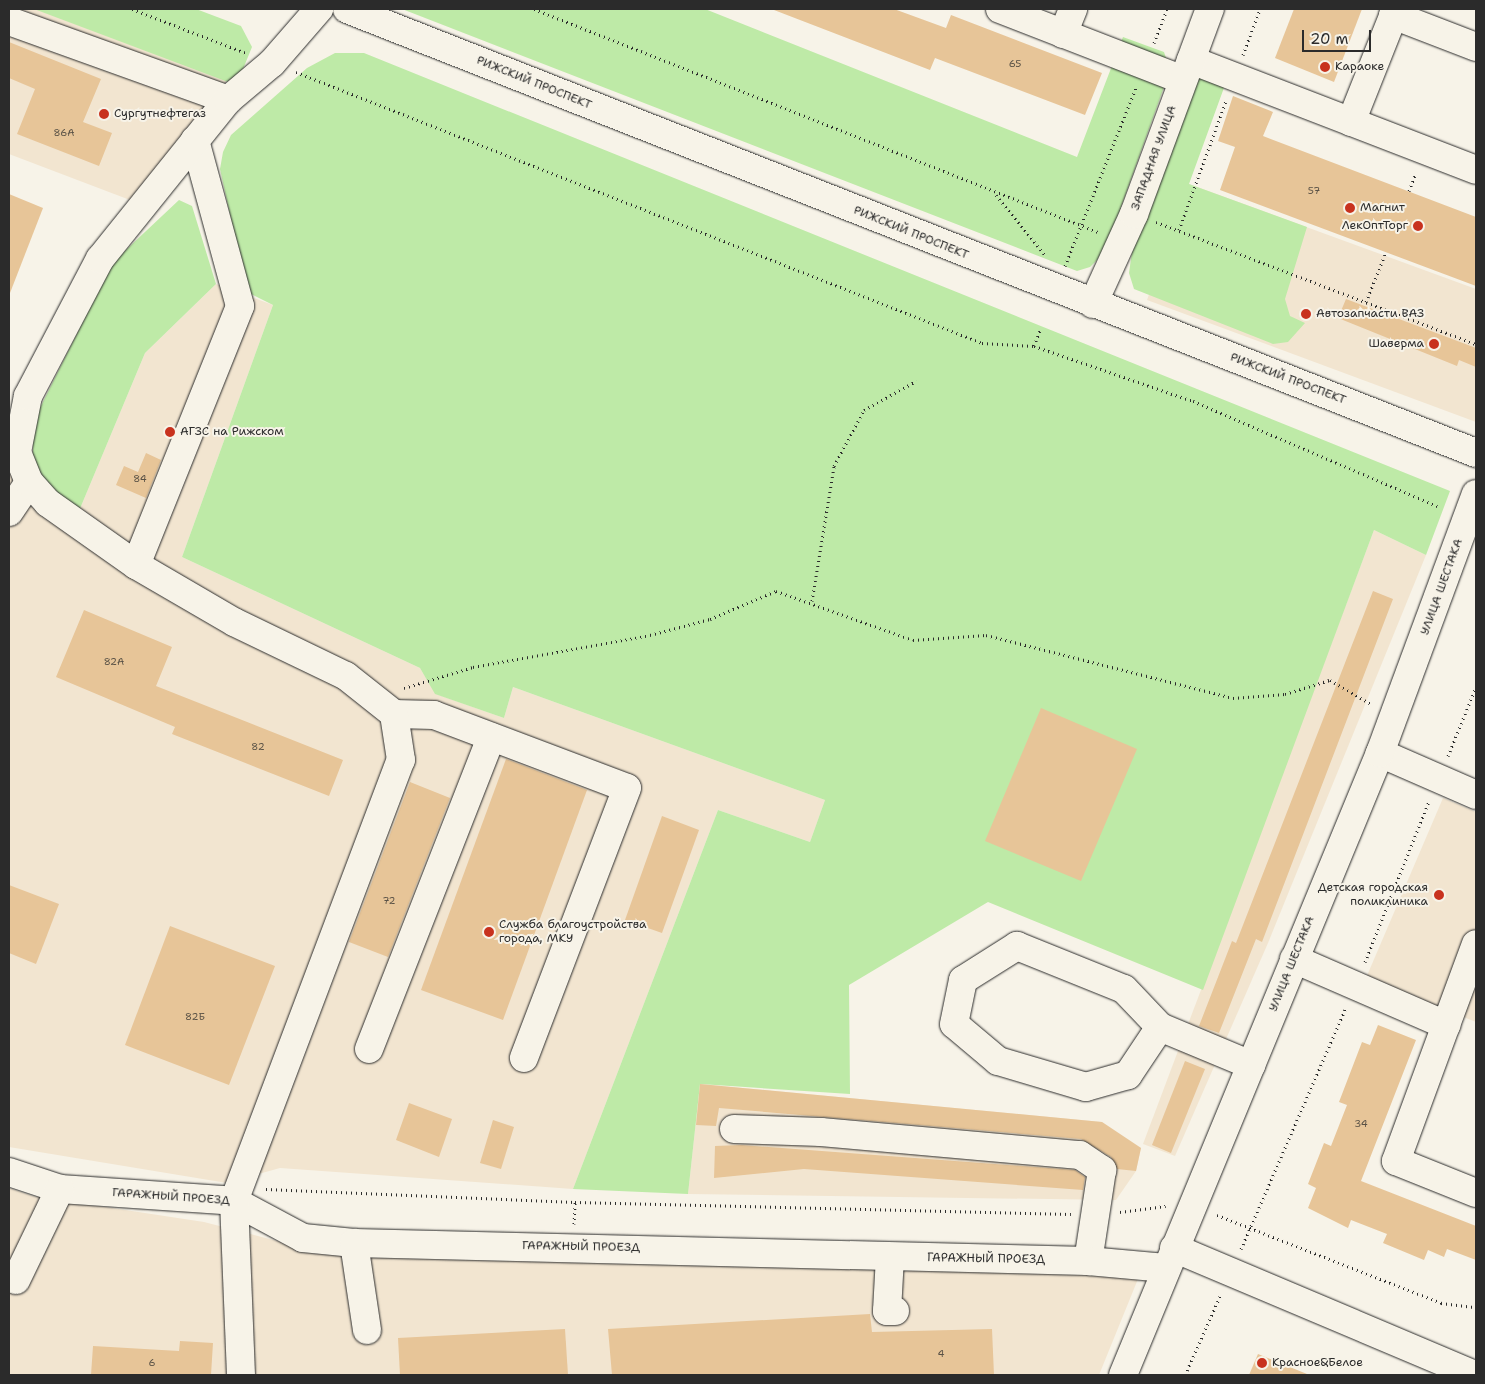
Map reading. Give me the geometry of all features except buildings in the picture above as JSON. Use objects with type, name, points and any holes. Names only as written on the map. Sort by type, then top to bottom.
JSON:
[{"type":"main road","points":[[319,9],[272,62],[228,100],[100,259],[28,396],[18,452],[29,482],[48,503],[136,565],[387,706],[434,715],[627,788],[524,1058]]},
{"type":"main road","name":"РИЖСКИЙ ПРОСПЕКТ","points":[[347,9],[1093,304],[1476,453]]},
{"type":"main road","points":[[1000,9],[1068,21],[1146,64],[1234,77],[1476,170]]},
{"type":"main road","name":"ЗАПАДНАЯ УЛИЦА","points":[[1093,304],[1134,214],[1210,9]]},
{"type":"main road","points":[[1351,122],[1395,12],[1476,46]]},
{"type":"main road","points":[[9,21],[228,100]]},
{"type":"main road","points":[[136,565],[240,306],[195,140]]},
{"type":"main road","points":[[9,512],[29,482]]},
{"type":"main road","name":"УЛИЦА ШЕСТАКА","points":[[1123,1375],[1170,1258],[1180,1200],[1251,1065],[1380,753],[1467,550],[1476,494]]},
{"type":"main road","points":[[241,1375],[234,1200],[401,760],[387,706]]},
{"type":"main road","points":[[369,1049],[491,737]]},
{"type":"main road","points":[[1380,753],[1476,795]]},
{"type":"main road","points":[[1476,944],[1396,1160],[1476,1193]]},
{"type":"main road","points":[[1160,1027],[1128,1075],[1086,1087],[998,1061],[954,1024],[963,980],[1018,946],[1124,989],[1160,1027],[1251,1065]]},
{"type":"main road","points":[[1294,959],[1446,1025]]},
{"type":"main road","points":[[734,1129],[821,1132],[1080,1155],[1102,1170],[1088,1261]]},
{"type":"main road","name":"ГАРАЖНЫЙ ПРОЕЗД","points":[[9,1172],[60,1189],[234,1200],[303,1238],[354,1243],[573,1246],[890,1257],[1088,1261],[1170,1258],[1230,1274],[1474,1375]]},
{"type":"main road","points":[[16,1280],[60,1189]]},
{"type":"main road","points":[[354,1243],[367,1330]]},
{"type":"main road","points":[[886,1311],[890,1257]]},
{"type":"path","points":[[132,9],[272,62],[982,343],[1034,346],[1193,401],[1437,506]]},
{"type":"path","points":[[534,9],[1079,227],[1106,234]]},
{"type":"path","points":[[1062,276],[1079,227],[1168,9]]},
{"type":"path","points":[[1178,230],[1260,9]]},
{"type":"path","points":[[994,193],[1050,261]]},
{"type":"path","points":[[1134,214],[1476,344]]},
{"type":"path","points":[[1366,302],[1386,252]]},
{"type":"path","points":[[1034,346],[1041,328]]},
{"type":"path","points":[[812,601],[834,466],[864,410],[916,381]]},
{"type":"path","points":[[387,706],[454,672],[650,635],[710,619],[776,591],[812,601],[913,640],[986,635],[1232,698],[1285,694],[1330,680],[1372,702],[1368,711]]},
{"type":"path","points":[[1185,1375],[1356,985],[1476,687]]},
{"type":"path","points":[[234,1200],[267,1189],[575,1202],[1095,1216],[1164,1207],[1180,1200],[1250,1230],[1441,1303],[1476,1307]]},
{"type":"path","points":[[1164,1207],[1180,1200]]},
{"type":"path","points":[[573,1246],[575,1202]]},
{"type":"shaded area","name":"Сургутнефтегаз","points":[[9,9],[71,9],[233,73],[130,200],[9,154]]},
{"type":"shaded area","points":[[1189,184],[1476,289],[1476,422],[1147,300]]},
{"type":"shaded area","points":[[216,284],[273,305],[182,557],[420,668],[436,694],[504,718],[513,687],[825,800],[810,842],[718,810],[573,1189],[280,1168],[227,1183],[9,1147],[9,435],[32,450],[33,474],[79,511],[145,353]]},
{"type":"shaded area","points":[[1374,530],[1426,555],[1268,943],[1175,1156],[1143,1144]]},
{"type":"shaded area","name":"Детская городская поликлиника","points":[[1443,798],[1476,812],[1476,1022],[1366,978]]},
{"type":"shaded area","points":[[700,1084],[1102,1122],[1141,1148],[1136,1171],[1116,1200],[688,1194]]},
{"type":"shaded area","points":[[9,1188],[33,1196],[204,1222],[304,1248],[1010,1268],[1138,1279],[1099,1375],[9,1375]]},
{"type":"green space","points":[[34,9],[196,9],[241,26],[252,47],[243,69],[228,82]]},
{"type":"green space","points":[[402,9],[705,9],[1077,157],[1123,37],[1164,52],[1170,70],[1105,252],[1090,267],[1077,271]]},
{"type":"green space","points":[[335,53],[364,53],[1450,491],[1426,555],[1374,530],[1203,990],[988,902],[849,985],[850,1094],[700,1084],[688,1194],[573,1189],[718,810],[810,842],[825,800],[513,687],[504,718],[435,694],[420,668],[182,557],[273,305],[247,292],[220,169],[223,152],[231,135],[307,68]]},
{"type":"green space","points":[[1186,70],[1225,85],[1189,184],[1307,227],[1285,299],[1290,316],[1305,323],[1288,342],[1273,344],[1134,289],[1129,273],[1132,252]]},
{"type":"green space","points":[[179,200],[192,206],[216,284],[145,353],[79,511],[33,474],[33,422],[112,263]]},
{"type":"place","name":"Караоке","points":[[1325,67]]},
{"type":"place","name":"Сургутнефтегаз","points":[[104,114]]},
{"type":"place","name":"Магнит","points":[[1350,208]]},
{"type":"place","name":"ЛекОптТорг","points":[[1418,226]]},
{"type":"place","name":"Автозапчасти ВАЗ","points":[[1306,314]]},
{"type":"place","name":"Шаверма","points":[[1434,344]]},
{"type":"place","name":"АГЗС на Рижском","points":[[170,432]]},
{"type":"place","name":"Детская городская поликлиника","points":[[1439,895]]},
{"type":"place","name":"Служба благоустройства города, МКУ","points":[[489,932]]},
{"type":"place","name":"Красное&Белое","points":[[1262,1363]]}]
